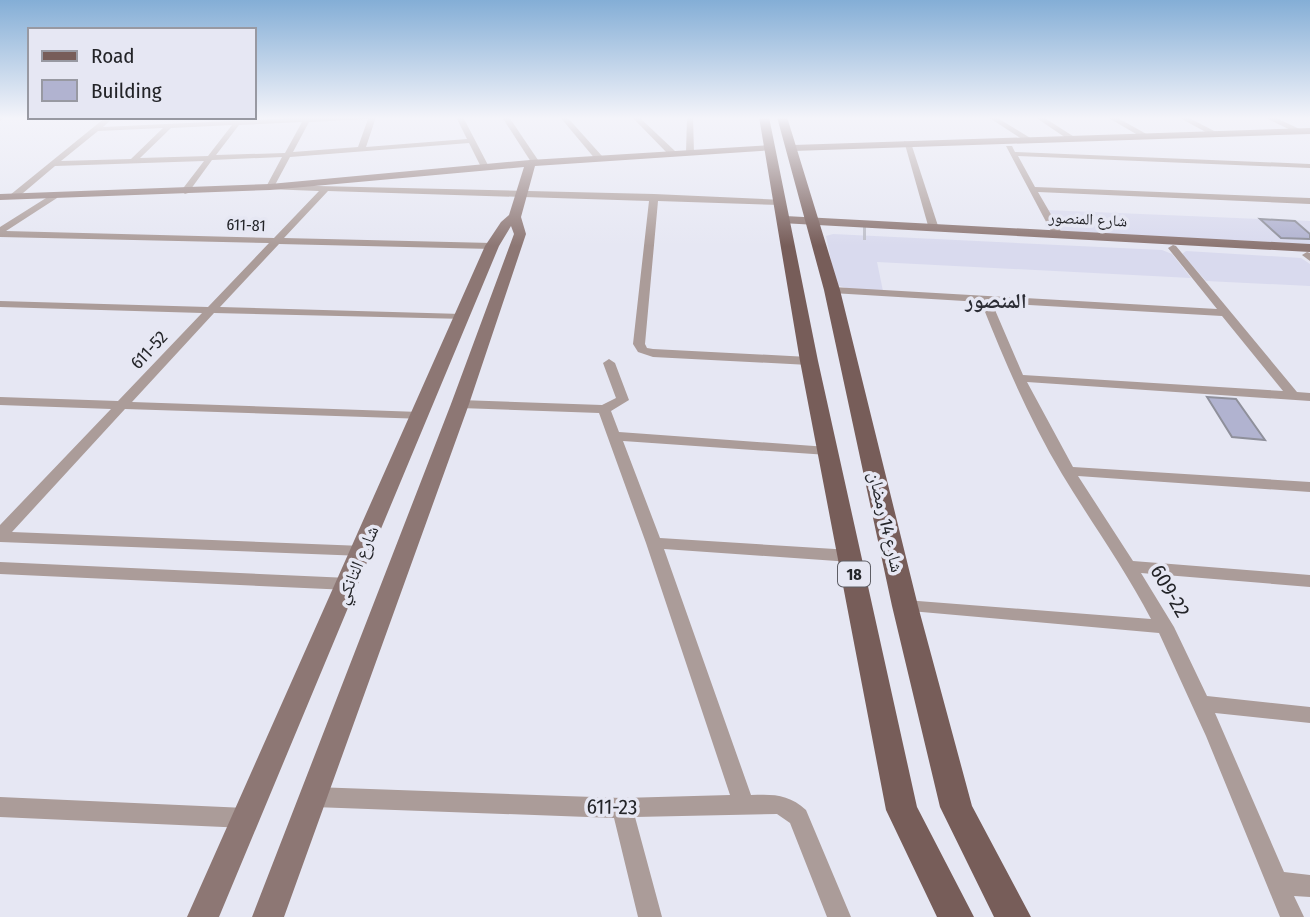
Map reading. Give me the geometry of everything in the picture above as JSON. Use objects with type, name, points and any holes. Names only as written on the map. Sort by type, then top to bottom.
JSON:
[{"type":"main road","name":"18","points":[[772,160],[809,360],[902,810],[956,917]]},
{"type":"main road","name":"شارع 14 رمضان","points":[[797,160],[832,290],[905,606],[956,807],[1013,917]]},
{"type":"street","points":[[13,197],[61,160]]},
{"type":"street","points":[[56,164],[164,160]]},
{"type":"street","points":[[185,191],[208,160]]},
{"type":"street","points":[[270,187],[286,160]]},
{"type":"street","points":[[481,160],[485,167]]},
{"type":"street","points":[[0,197],[270,187],[575,160]]},
{"type":"street","points":[[912,160],[934,229]]},
{"type":"street","points":[[1016,160],[1058,235]]},
{"type":"street","points":[[1156,160],[1310,166]]},
{"type":"street","name":"شارع التانكي","points":[[203,917],[349,584],[492,246],[498,234],[515,216],[533,163]]},
{"type":"street","points":[[270,187],[654,197],[784,217]]},
{"type":"street","name":"611-52","points":[[0,536],[325,189]]},
{"type":"street","points":[[1032,189],[1310,201]]},
{"type":"street","points":[[0,232],[54,196]]},
{"type":"street","points":[[654,197],[639,344],[642,350],[653,353],[809,360]]},
{"type":"street","name":"شارع التانكي","points":[[268,917],[460,404],[520,234],[515,216]]},
{"type":"street","name":"شارع المنصور","points":[[784,217],[814,226],[1309,254]]},
{"type":"street","name":"شارع المنصور","points":[[863,229],[934,229],[1058,235],[1309,254]]},
{"type":"street","name":"611-81","points":[[0,232],[492,246]]},
{"type":"street","points":[[1172,248],[1293,396]]},
{"type":"street","points":[[832,290],[1225,313]]},
{"type":"street","points":[[471,295],[498,295]]},
{"type":"street","name":"609-22","points":[[985,299],[1017,378],[1067,471],[1165,627],[1203,705],[1292,917]]},
{"type":"street","points":[[0,304],[462,317]]},
{"type":"street","points":[[460,404],[604,409],[618,405],[623,400],[609,363]]},
{"type":"street","points":[[1017,378],[1310,397]]},
{"type":"street","points":[[0,401],[420,416]]},
{"type":"street","points":[[604,409],[654,543],[744,805]]},
{"type":"street","points":[[613,436],[828,451]]},
{"type":"street","points":[[1067,471],[1310,487]]},
{"type":"street","points":[[0,536],[363,551]]},
{"type":"street","points":[[654,543],[851,556]]},
{"type":"street","points":[[1129,566],[1310,580]]},
{"type":"street","points":[[0,568],[349,584]]},
{"type":"street","points":[[905,606],[1165,627]]},
{"type":"street","points":[[1203,705],[1310,715]]},
{"type":"street","name":"611-23","points":[[314,797],[622,808],[777,804],[789,808],[798,817],[839,917]]},
{"type":"street","points":[[0,807],[246,818]]},
{"type":"street","points":[[622,808],[650,917]]},
{"type":"street","points":[[1276,882],[1310,886]]},
{"type":"shaded area","points":[[1046,210],[1310,221],[1310,244],[1067,232],[1058,229]]},
{"type":"shaded area","points":[[833,234],[1162,250],[1172,254],[1191,278],[877,262],[883,291],[850,289],[836,285],[826,236]]},
{"type":"shaded area","points":[[1186,251],[1301,258],[1310,264],[1310,286],[1206,281],[1182,254]]},
{"type":"building","points":[[1260,219],[1295,221],[1310,234],[1310,239],[1281,238]]},
{"type":"building","points":[[1207,397],[1236,399],[1265,440],[1232,437]]},
{"type":"district","name":"المنصور","points":[[996,301]]}]
